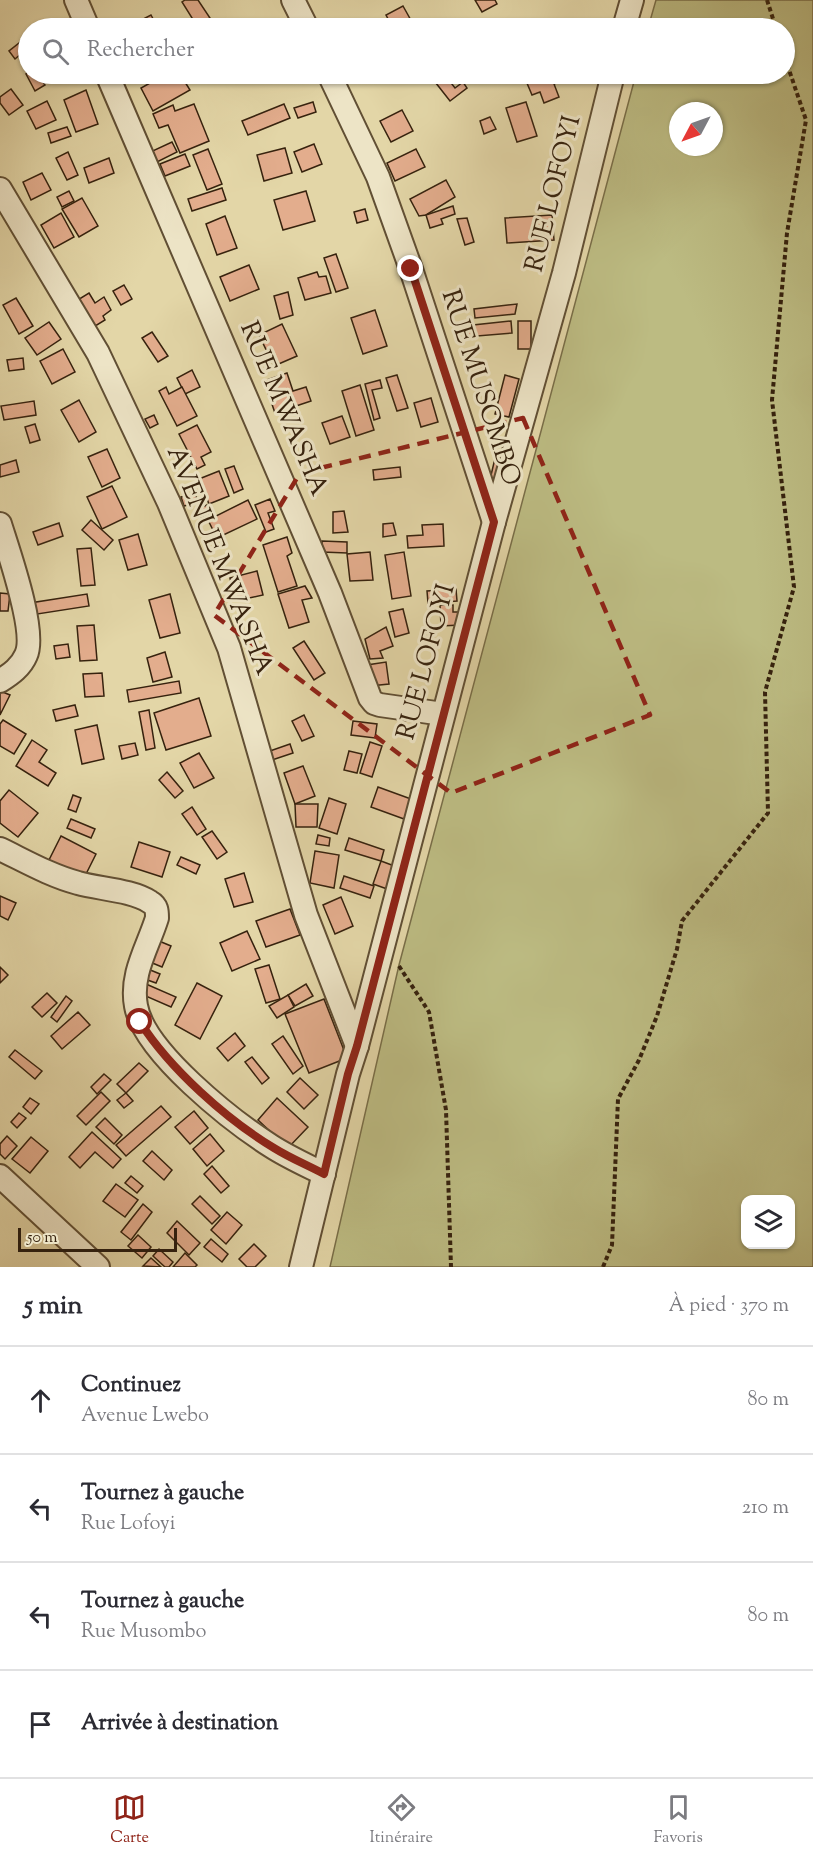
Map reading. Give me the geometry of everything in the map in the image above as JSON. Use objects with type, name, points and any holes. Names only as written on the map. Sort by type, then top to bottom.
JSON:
[{"type":"street","points":[[76,0],[84,18]]},
{"type":"street","points":[[293,0],[302,18]]},
{"type":"street","points":[[613,0],[628,16]]},
{"type":"street","name":"RUE MWASHA","points":[[111,84],[330,593],[371,700],[380,705],[443,714]]},
{"type":"street","name":"RUE MUSOMBO","points":[[334,84],[378,177],[411,269],[494,522]]},
{"type":"street","name":"RUE LOFOYI","points":[[301,1267],[348,1074],[494,522],[564,273],[611,84]]},
{"type":"street","name":"AVENUE MWASHA","points":[[0,189],[98,353],[169,503],[229,648],[306,915],[357,1046]]},
{"type":"street","points":[[0,524],[20,585],[29,638],[27,655],[15,672],[0,681]]},
{"type":"street","points":[[0,849],[75,883],[141,898],[154,905],[158,910],[157,918],[136,977],[135,1005],[144,1028],[174,1065],[209,1099],[272,1147],[324,1174]]},
{"type":"street","points":[[0,1176],[98,1267]]},
{"type":"path","points":[[767,0],[773,18]]},
{"type":"path","points":[[603,1267],[612,1245],[618,1099],[639,1060],[657,1016],[677,949],[682,921],[768,813],[765,692],[794,587],[772,400],[787,233],[806,120],[794,84]]},
{"type":"path","points":[[380,954],[399,965],[429,1012],[446,1110],[451,1267]]},
{"type":"highlighted area","points":[[523,418],[650,715],[451,793],[214,615],[300,473]]},
{"type":"shaded area","points":[[656,0],[813,0],[813,1267],[330,1267],[399,965],[633,84],[795,84],[795,18],[651,18]]},
{"type":"building","points":[[198,0],[210,18],[192,18],[182,2]]},
{"type":"building","points":[[475,0],[495,0],[497,4],[482,12]]},
{"type":"building","points":[[403,6],[410,18],[388,18],[386,15]]},
{"type":"building","points":[[18,44],[18,56],[15,59],[9,51]]},
{"type":"building","points":[[31,84],[44,84],[45,85],[35,91]]},
{"type":"building","points":[[148,84],[186,84],[190,90],[153,111],[141,88]]},
{"type":"building","points":[[437,84],[452,84],[455,88],[464,84],[467,88],[450,101]]},
{"type":"building","points":[[527,84],[554,84],[559,97],[544,103],[540,92],[532,95]]},
{"type":"building","points":[[11,89],[23,105],[9,115],[0,103],[0,97]]},
{"type":"building","points":[[86,90],[98,124],[76,132],[64,100]]},
{"type":"building","points":[[47,101],[56,120],[36,129],[27,111]]},
{"type":"building","points":[[313,102],[316,112],[298,118],[294,108]]},
{"type":"building","points":[[526,102],[537,136],[517,142],[506,108]]},
{"type":"building","points":[[194,104],[209,141],[180,153],[168,125],[159,128],[153,114],[173,105],[175,111]]},
{"type":"building","points":[[284,104],[290,118],[248,135],[242,121]]},
{"type":"building","points":[[402,110],[413,131],[391,142],[380,121]]},
{"type":"building","points":[[490,117],[496,129],[484,134],[480,121]]},
{"type":"building","points":[[67,127],[71,136],[51,143],[48,133]]},
{"type":"building","points":[[172,142],[177,152],[151,165],[146,154]]},
{"type":"building","points":[[314,144],[322,164],[302,172],[294,152]]},
{"type":"building","points":[[285,148],[292,173],[264,181],[257,155]]},
{"type":"building","points":[[208,149],[222,184],[207,190],[193,155]]},
{"type":"building","points":[[416,149],[425,167],[395,181],[387,163]]},
{"type":"building","points":[[68,152],[78,175],[67,180],[56,158]]},
{"type":"building","points":[[185,154],[190,166],[165,176],[160,164]]},
{"type":"building","points":[[109,158],[114,173],[89,183],[84,168]]},
{"type":"building","points":[[42,173],[51,190],[31,200],[23,182]]},
{"type":"building","points":[[446,180],[455,197],[426,215],[419,216],[410,199]]},
{"type":"building","points":[[222,188],[226,200],[192,211],[188,199]]},
{"type":"building","points":[[69,191],[74,201],[62,207],[57,197]]},
{"type":"building","points":[[306,191],[315,221],[283,230],[274,200]]},
{"type":"building","points":[[82,198],[98,226],[79,237],[62,209]]},
{"type":"building","points":[[453,206],[455,214],[441,219],[443,224],[430,228],[426,215]]},
{"type":"building","points":[[365,209],[368,220],[357,223],[354,212]]},
{"type":"building","points":[[61,213],[74,237],[54,248],[41,225]]},
{"type":"building","points":[[552,215],[554,240],[507,243],[505,218]]},
{"type":"building","points":[[225,216],[237,248],[217,255],[206,224]]},
{"type":"building","points":[[467,218],[474,242],[465,245],[457,219]]},
{"type":"building","points":[[336,254],[348,288],[336,292],[324,258]]},
{"type":"building","points":[[249,265],[259,289],[230,301],[220,277]]},
{"type":"building","points":[[317,272],[319,277],[326,276],[331,293],[305,300],[298,278]]},
{"type":"building","points":[[124,285],[132,299],[121,305],[113,291]]},
{"type":"building","points":[[288,292],[293,315],[280,319],[274,296]]},
{"type":"building","points":[[89,293],[95,303],[104,297],[111,310],[103,316],[105,320],[92,328],[76,301]]},
{"type":"building","points":[[16,298],[33,326],[19,334],[3,305]]},
{"type":"building","points":[[517,304],[515,314],[475,318],[474,309]]},
{"type":"building","points":[[375,310],[387,346],[363,354],[351,318]]},
{"type":"building","points":[[511,321],[512,333],[465,337],[464,326]]},
{"type":"building","points":[[518,321],[531,321],[531,349],[518,349]]},
{"type":"building","points":[[49,322],[61,339],[37,355],[25,338]]},
{"type":"building","points":[[282,324],[297,356],[274,366],[259,335]]},
{"type":"building","points":[[152,332],[168,356],[158,362],[142,338]]},
{"type":"building","points":[[63,349],[75,372],[52,384],[40,361]]},
{"type":"building","points":[[23,358],[24,369],[9,371],[7,360]]},
{"type":"building","points":[[192,370],[200,387],[185,394],[177,378]]},
{"type":"building","points":[[287,373],[293,391],[306,387],[311,401],[275,413],[264,381]]},
{"type":"building","points":[[397,375],[408,408],[397,411],[386,378]]},
{"type":"building","points":[[505,375],[519,379],[509,417],[495,414]]},
{"type":"building","points":[[380,380],[382,388],[372,390],[380,418],[374,420],[365,384]]},
{"type":"building","points":[[360,385],[374,430],[356,436],[342,391]]},
{"type":"building","points":[[166,387],[169,394],[182,387],[197,416],[177,426],[159,391]]},
{"type":"building","points":[[431,398],[438,422],[421,427],[414,403]]},
{"type":"building","points":[[79,400],[96,432],[79,442],[61,410]]},
{"type":"building","points":[[34,401],[36,415],[4,420],[1,406]]},
{"type":"building","points":[[154,415],[158,424],[150,428],[145,419]]},
{"type":"building","points":[[342,416],[350,437],[330,444],[322,423]]},
{"type":"building","points":[[35,424],[40,440],[30,443],[25,427]]},
{"type":"building","points":[[197,425],[211,452],[201,457],[205,465],[197,469],[179,434]]},
{"type":"building","points":[[107,449],[120,478],[102,487],[88,457]]},
{"type":"building","points":[[496,454],[507,456],[499,491],[488,488]]},
{"type":"building","points":[[16,460],[19,472],[0,477],[0,465]]},
{"type":"building","points":[[234,466],[243,489],[234,493],[225,469]]},
{"type":"building","points":[[400,467],[401,477],[374,480],[373,470]]},
{"type":"building","points":[[219,471],[229,496],[209,504],[199,479]]},
{"type":"building","points":[[112,486],[127,517],[102,529],[87,497]]},
{"type":"building","points":[[195,493],[198,502],[184,506],[181,497]]},
{"type":"building","points":[[270,499],[275,511],[268,513],[274,529],[266,532],[255,505]]},
{"type":"building","points":[[248,500],[257,519],[217,538],[208,520]]},
{"type":"building","points":[[209,504],[212,513],[201,517],[198,509]]},
{"type":"building","points":[[344,511],[348,532],[333,533],[333,512]]},
{"type":"building","points":[[91,520],[113,540],[104,550],[82,530]]},
{"type":"building","points":[[59,523],[63,536],[38,545],[33,532]]},
{"type":"building","points":[[393,523],[396,535],[383,537],[383,524]]},
{"type":"building","points":[[443,524],[444,546],[408,548],[407,536],[423,535],[422,525]]},
{"type":"building","points":[[138,534],[147,565],[128,570],[119,540]]},
{"type":"building","points":[[287,537],[292,553],[287,556],[297,586],[278,592],[263,545]]},
{"type":"building","points":[[322,541],[347,542],[347,553],[322,552]]},
{"type":"building","points":[[91,548],[95,585],[81,586],[77,549]]},
{"type":"building","points":[[370,552],[373,580],[350,581],[347,554]]},
{"type":"building","points":[[404,552],[411,596],[392,599],[385,555]]},
{"type":"building","points":[[257,571],[263,595],[235,601],[230,578]]},
{"type":"building","points":[[305,586],[312,598],[302,600],[309,622],[289,628],[278,594]]},
{"type":"building","points":[[456,589],[457,601],[428,603],[427,591]]},
{"type":"building","points":[[0,593],[10,594],[8,611],[0,611]]},
{"type":"building","points":[[87,594],[89,606],[31,615],[30,603]]},
{"type":"building","points":[[170,594],[180,633],[160,638],[149,600]]},
{"type":"building","points":[[440,605],[453,605],[453,612],[460,612],[460,625],[441,626]]},
{"type":"building","points":[[403,609],[409,633],[395,637],[389,612]]},
{"type":"building","points":[[94,625],[97,660],[80,661],[77,626]]},
{"type":"building","points":[[386,627],[393,646],[380,651],[383,658],[370,659],[365,639]]},
{"type":"building","points":[[304,641],[325,673],[314,680],[293,648]]},
{"type":"building","points":[[68,644],[70,657],[56,659],[54,646]]},
{"type":"building","points":[[165,652],[172,677],[153,682],[147,658]]},
{"type":"building","points":[[386,662],[389,684],[370,686],[367,665]]},
{"type":"building","points":[[102,673],[104,696],[85,697],[83,674]]},
{"type":"building","points":[[179,681],[181,693],[129,702],[127,690]]},
{"type":"building","points":[[0,691],[10,695],[0,715]]},
{"type":"building","points":[[199,698],[211,736],[166,750],[154,713]]},
{"type":"building","points":[[75,705],[78,716],[56,721],[53,710]]},
{"type":"building","points":[[149,710],[155,748],[146,750],[139,712]]},
{"type":"building","points":[[304,715],[314,736],[302,741],[292,721]]},
{"type":"building","points":[[3,720],[26,734],[14,754],[0,746],[0,724]]},
{"type":"building","points":[[353,721],[377,724],[375,738],[351,735]]},
{"type":"building","points":[[97,725],[104,759],[82,764],[75,730]]},
{"type":"building","points":[[32,740],[47,750],[39,762],[56,773],[48,786],[16,766]]},
{"type":"building","points":[[370,742],[382,746],[372,777],[360,773]]},
{"type":"building","points":[[135,743],[138,755],[122,759],[119,746]]},
{"type":"building","points":[[290,744],[293,753],[269,761],[267,752]]},
{"type":"building","points":[[349,751],[362,754],[357,773],[344,770]]},
{"type":"building","points":[[199,753],[214,778],[194,788],[180,763]]},
{"type":"building","points":[[303,766],[315,796],[295,804],[284,773]]},
{"type":"building","points":[[167,772],[183,791],[175,798],[159,780]]},
{"type":"building","points":[[378,787],[411,799],[404,819],[371,807]]},
{"type":"building","points":[[9,790],[38,813],[18,837],[0,823],[0,801]]},
{"type":"building","points":[[73,795],[81,798],[76,812],[68,809]]},
{"type":"building","points":[[329,798],[346,804],[337,834],[319,828]]},
{"type":"building","points":[[295,804],[318,804],[317,827],[296,827]]},
{"type":"building","points":[[192,807],[206,829],[197,835],[182,814]]},
{"type":"building","points":[[71,819],[95,829],[91,838],[67,828]]},
{"type":"building","points":[[212,831],[227,852],[217,859],[202,837]]},
{"type":"building","points":[[318,835],[330,838],[329,846],[316,844]]},
{"type":"building","points":[[61,836],[96,854],[84,878],[49,860]]},
{"type":"building","points":[[349,838],[384,850],[381,861],[345,850]]},
{"type":"building","points":[[139,842],[170,852],[162,877],[131,867]]},
{"type":"building","points":[[315,851],[339,855],[334,888],[310,883]]},
{"type":"building","points":[[181,857],[200,865],[196,874],[177,865]]},
{"type":"building","points":[[381,861],[397,867],[390,890],[373,884]]},
{"type":"building","points":[[244,873],[253,902],[234,907],[225,879]]},
{"type":"building","points":[[344,876],[374,886],[370,898],[340,888]]},
{"type":"building","points":[[0,896],[16,903],[8,920],[0,916]]},
{"type":"building","points":[[341,897],[353,926],[335,934],[323,905]]},
{"type":"building","points":[[290,909],[300,935],[266,947],[256,921]]},
{"type":"building","points":[[247,931],[260,959],[232,971],[220,943]]},
{"type":"building","points":[[159,941],[171,946],[162,967],[150,962]]},
{"type":"building","points":[[269,965],[280,999],[266,1003],[255,969]]},
{"type":"building","points":[[0,967],[8,975],[0,983]]},
{"type":"building","points":[[143,967],[160,974],[156,983],[139,977]]},
{"type":"building","points":[[197,983],[222,996],[200,1039],[175,1025]]},
{"type":"building","points":[[146,984],[176,997],[171,1007],[141,994]]},
{"type":"building","points":[[306,984],[313,996],[295,1006],[288,995]]},
{"type":"building","points":[[47,993],[57,1003],[42,1017],[32,1007]]},
{"type":"building","points":[[288,995],[294,1007],[277,1018],[269,1006]]},
{"type":"building","points":[[66,996],[72,1001],[57,1022],[51,1017]]},
{"type":"building","points":[[324,999],[347,1058],[309,1073],[285,1014]]},
{"type":"building","points":[[78,1012],[90,1025],[62,1049],[51,1036]]},
{"type":"building","points":[[235,1033],[245,1046],[228,1061],[217,1048]]},
{"type":"building","points":[[283,1036],[303,1066],[293,1074],[272,1044]]},
{"type":"building","points":[[15,1050],[42,1071],[35,1079],[9,1057]]},
{"type":"building","points":[[252,1057],[269,1078],[262,1084],[245,1062]]},
{"type":"building","points":[[139,1063],[148,1071],[126,1093],[117,1084]]},
{"type":"building","points":[[104,1074],[111,1080],[97,1094],[91,1087]]},
{"type":"building","points":[[300,1078],[318,1095],[304,1109],[287,1092]]},
{"type":"building","points":[[101,1092],[110,1101],[86,1125],[77,1116]]},
{"type":"building","points":[[126,1093],[133,1101],[124,1108],[117,1100]]},
{"type":"building","points":[[30,1098],[39,1104],[31,1114],[23,1107]]},
{"type":"building","points":[[277,1098],[308,1127],[288,1148],[258,1120]]},
{"type":"building","points":[[161,1106],[171,1117],[126,1156],[116,1145]]},
{"type":"building","points":[[194,1111],[208,1128],[190,1144],[175,1127]]},
{"type":"building","points":[[19,1113],[26,1118],[17,1128],[11,1122]]},
{"type":"building","points":[[105,1118],[122,1135],[114,1144],[96,1127]]},
{"type":"building","points":[[92,1132],[121,1159],[113,1168],[95,1152],[80,1168],[69,1157]]},
{"type":"building","points":[[210,1134],[224,1151],[207,1166],[193,1149]]},
{"type":"building","points":[[7,1136],[17,1146],[5,1159],[0,1154],[0,1144]]},
{"type":"building","points":[[31,1137],[48,1151],[30,1173],[12,1159]]},
{"type":"building","points":[[152,1151],[172,1170],[164,1180],[143,1161]]},
{"type":"building","points":[[212,1166],[229,1186],[221,1193],[204,1174]]},
{"type":"building","points":[[131,1176],[143,1186],[137,1193],[125,1183]]},
{"type":"building","points":[[116,1184],[138,1200],[125,1217],[103,1201]]},
{"type":"building","points":[[200,1196],[220,1216],[212,1224],[192,1204]]},
{"type":"building","points":[[143,1204],[152,1212],[131,1240],[121,1232]]},
{"type":"building","points":[[227,1212],[242,1225],[226,1244],[211,1230]]},
{"type":"building","points":[[177,1221],[200,1243],[189,1255],[167,1233]]},
{"type":"building","points":[[138,1235],[151,1247],[142,1258],[128,1246]]},
{"type":"building","points":[[211,1239],[228,1254],[222,1262],[204,1247]]},
{"type":"building","points":[[254,1244],[266,1256],[255,1267],[247,1267],[239,1259]]},
{"type":"building","points":[[159,1249],[173,1262],[169,1267],[165,1267],[153,1256]]},
{"type":"building","points":[[185,1253],[197,1265],[195,1267],[173,1267]]},
{"type":"building","points":[[151,1258],[161,1267],[143,1266]]},
{"type":"route","points":[[140,1022],[159,1049],[209,1099],[272,1147],[324,1174],[348,1074],[494,522],[411,269]]}]
